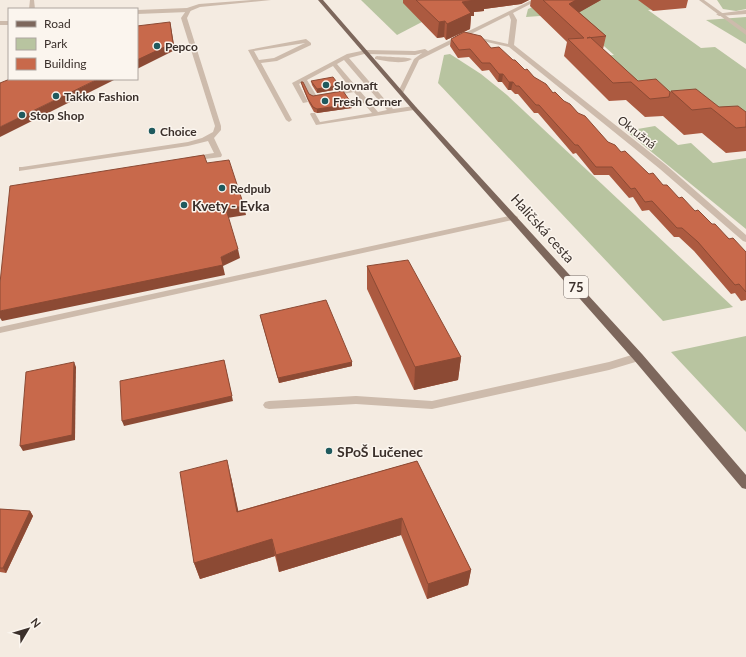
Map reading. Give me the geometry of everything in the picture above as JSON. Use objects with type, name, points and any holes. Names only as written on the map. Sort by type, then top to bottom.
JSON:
[{"type":"main road","name":"Haličská cesta","points":[[320,0],[414,108],[514,217],[638,357],[746,484]]},
{"type":"street","points":[[138,12],[188,10],[199,6],[269,0]]},
{"type":"street","points":[[401,92],[417,59],[422,55],[536,0]]},
{"type":"street","points":[[701,0],[746,33]]},
{"type":"street","points":[[22,169],[188,144],[210,138],[218,131],[218,126],[184,18],[188,10]]},
{"type":"street","points":[[719,14],[746,12]]},
{"type":"street","points":[[510,13],[514,20],[511,46]]},
{"type":"street","name":"Okružná","points":[[463,36],[511,46],[663,166],[746,239]]},
{"type":"street","points":[[257,62],[275,60],[308,44],[306,41],[251,50],[257,62],[289,120]]},
{"type":"street","points":[[305,102],[295,83],[345,57],[367,54],[415,53],[435,48]]},
{"type":"street","points":[[367,54],[394,60],[422,55]]},
{"type":"street","points":[[345,57],[391,111]]},
{"type":"street","points":[[333,63],[375,113]]},
{"type":"street","points":[[304,79],[314,97],[355,90]]},
{"type":"street","points":[[313,114],[318,124],[375,113],[414,108]]},
{"type":"street","points":[[187,160],[218,155],[210,138]]},
{"type":"street","points":[[0,330],[514,217]]},
{"type":"street","points":[[269,405],[356,400],[432,405],[609,366],[638,357]]},
{"type":"green space","points":[[361,0],[464,0],[397,35]]},
{"type":"green space","points":[[549,0],[648,0],[659,9],[648,10],[701,48],[715,47],[746,69],[746,132],[674,108],[601,56],[614,55],[568,14],[526,17],[528,9]]},
{"type":"green space","points":[[717,0],[746,0],[746,9],[736,11],[723,9]]},
{"type":"green space","points":[[746,17],[746,44],[706,20]]},
{"type":"green space","points":[[450,54],[481,74],[507,95],[733,307],[663,321],[438,83],[444,55]]},
{"type":"green space","points":[[655,126],[678,145],[691,143],[713,163],[746,158],[746,229],[626,131]]},
{"type":"green space","points":[[746,336],[746,432],[671,352]]},
{"type":"building","points":[[416,0],[475,0],[462,2],[471,13],[447,24],[445,21],[439,22]]},
{"type":"building","points":[[543,0],[576,0],[569,4],[606,36],[591,38],[638,81],[656,79],[670,92],[669,97],[650,99],[631,82],[613,83],[568,39],[584,38]]},
{"type":"building","points":[[170,22],[173,43],[138,60],[138,26]]},
{"type":"building","points":[[464,32],[481,36],[491,48],[499,47],[525,70],[527,69],[534,77],[546,84],[553,93],[555,92],[564,101],[570,104],[578,113],[585,116],[608,142],[615,145],[621,152],[625,151],[649,174],[653,173],[663,185],[667,185],[679,198],[682,197],[695,211],[698,210],[712,224],[715,224],[729,239],[733,238],[746,252],[746,292],[739,284],[735,285],[698,242],[682,228],[677,228],[652,201],[645,202],[635,188],[631,189],[612,167],[596,167],[578,145],[575,145],[539,105],[536,105],[519,86],[516,86],[513,82],[509,82],[503,74],[499,74],[490,63],[482,63],[470,49],[459,50],[451,39]]},
{"type":"building","points":[[333,77],[339,85],[317,89],[311,81]]},
{"type":"building","name":"Stop Shop","points":[[8,80],[96,80],[0,127],[0,83]]},
{"type":"building","points":[[301,82],[303,82],[309,94],[313,96],[343,91],[352,104],[317,109],[313,107],[308,99]]},
{"type":"building","points":[[696,89],[719,107],[738,106],[746,112],[746,127],[736,128],[711,108],[692,110],[671,91]]},
{"type":"building","points":[[204,155],[207,163],[229,160],[244,206],[226,209],[238,249],[221,257],[223,265],[0,311],[0,283],[10,186]]},
{"type":"building","points":[[408,260],[461,357],[415,367],[367,266]]},
{"type":"building","points":[[326,300],[352,362],[278,378],[260,315]]},
{"type":"building","points":[[224,360],[232,396],[122,421],[120,381]]},
{"type":"building","points":[[74,362],[72,435],[20,446],[26,372]]},
{"type":"building","points":[[227,460],[237,512],[417,461],[471,570],[428,584],[402,518],[276,555],[272,539],[194,563],[180,472]]},
{"type":"building","points":[[0,509],[30,511],[3,568],[0,568]]},
{"type":"place","name":"Pepco","points":[[157,46]]},
{"type":"place","name":"Slovnaft","points":[[326,85]]},
{"type":"place","name":"Takko Fashion","points":[[56,96]]},
{"type":"place","name":"Fresh Corner","points":[[325,101]]},
{"type":"place","name":"Stop Shop","points":[[22,115]]},
{"type":"place","name":"Choice","points":[[152,131]]},
{"type":"place","name":"Redpub","points":[[222,188]]},
{"type":"place","name":"Kvety - Evka","points":[[184,205]]},
{"type":"place","name":"SPoŠ Lučenec","points":[[329,451]]}]
